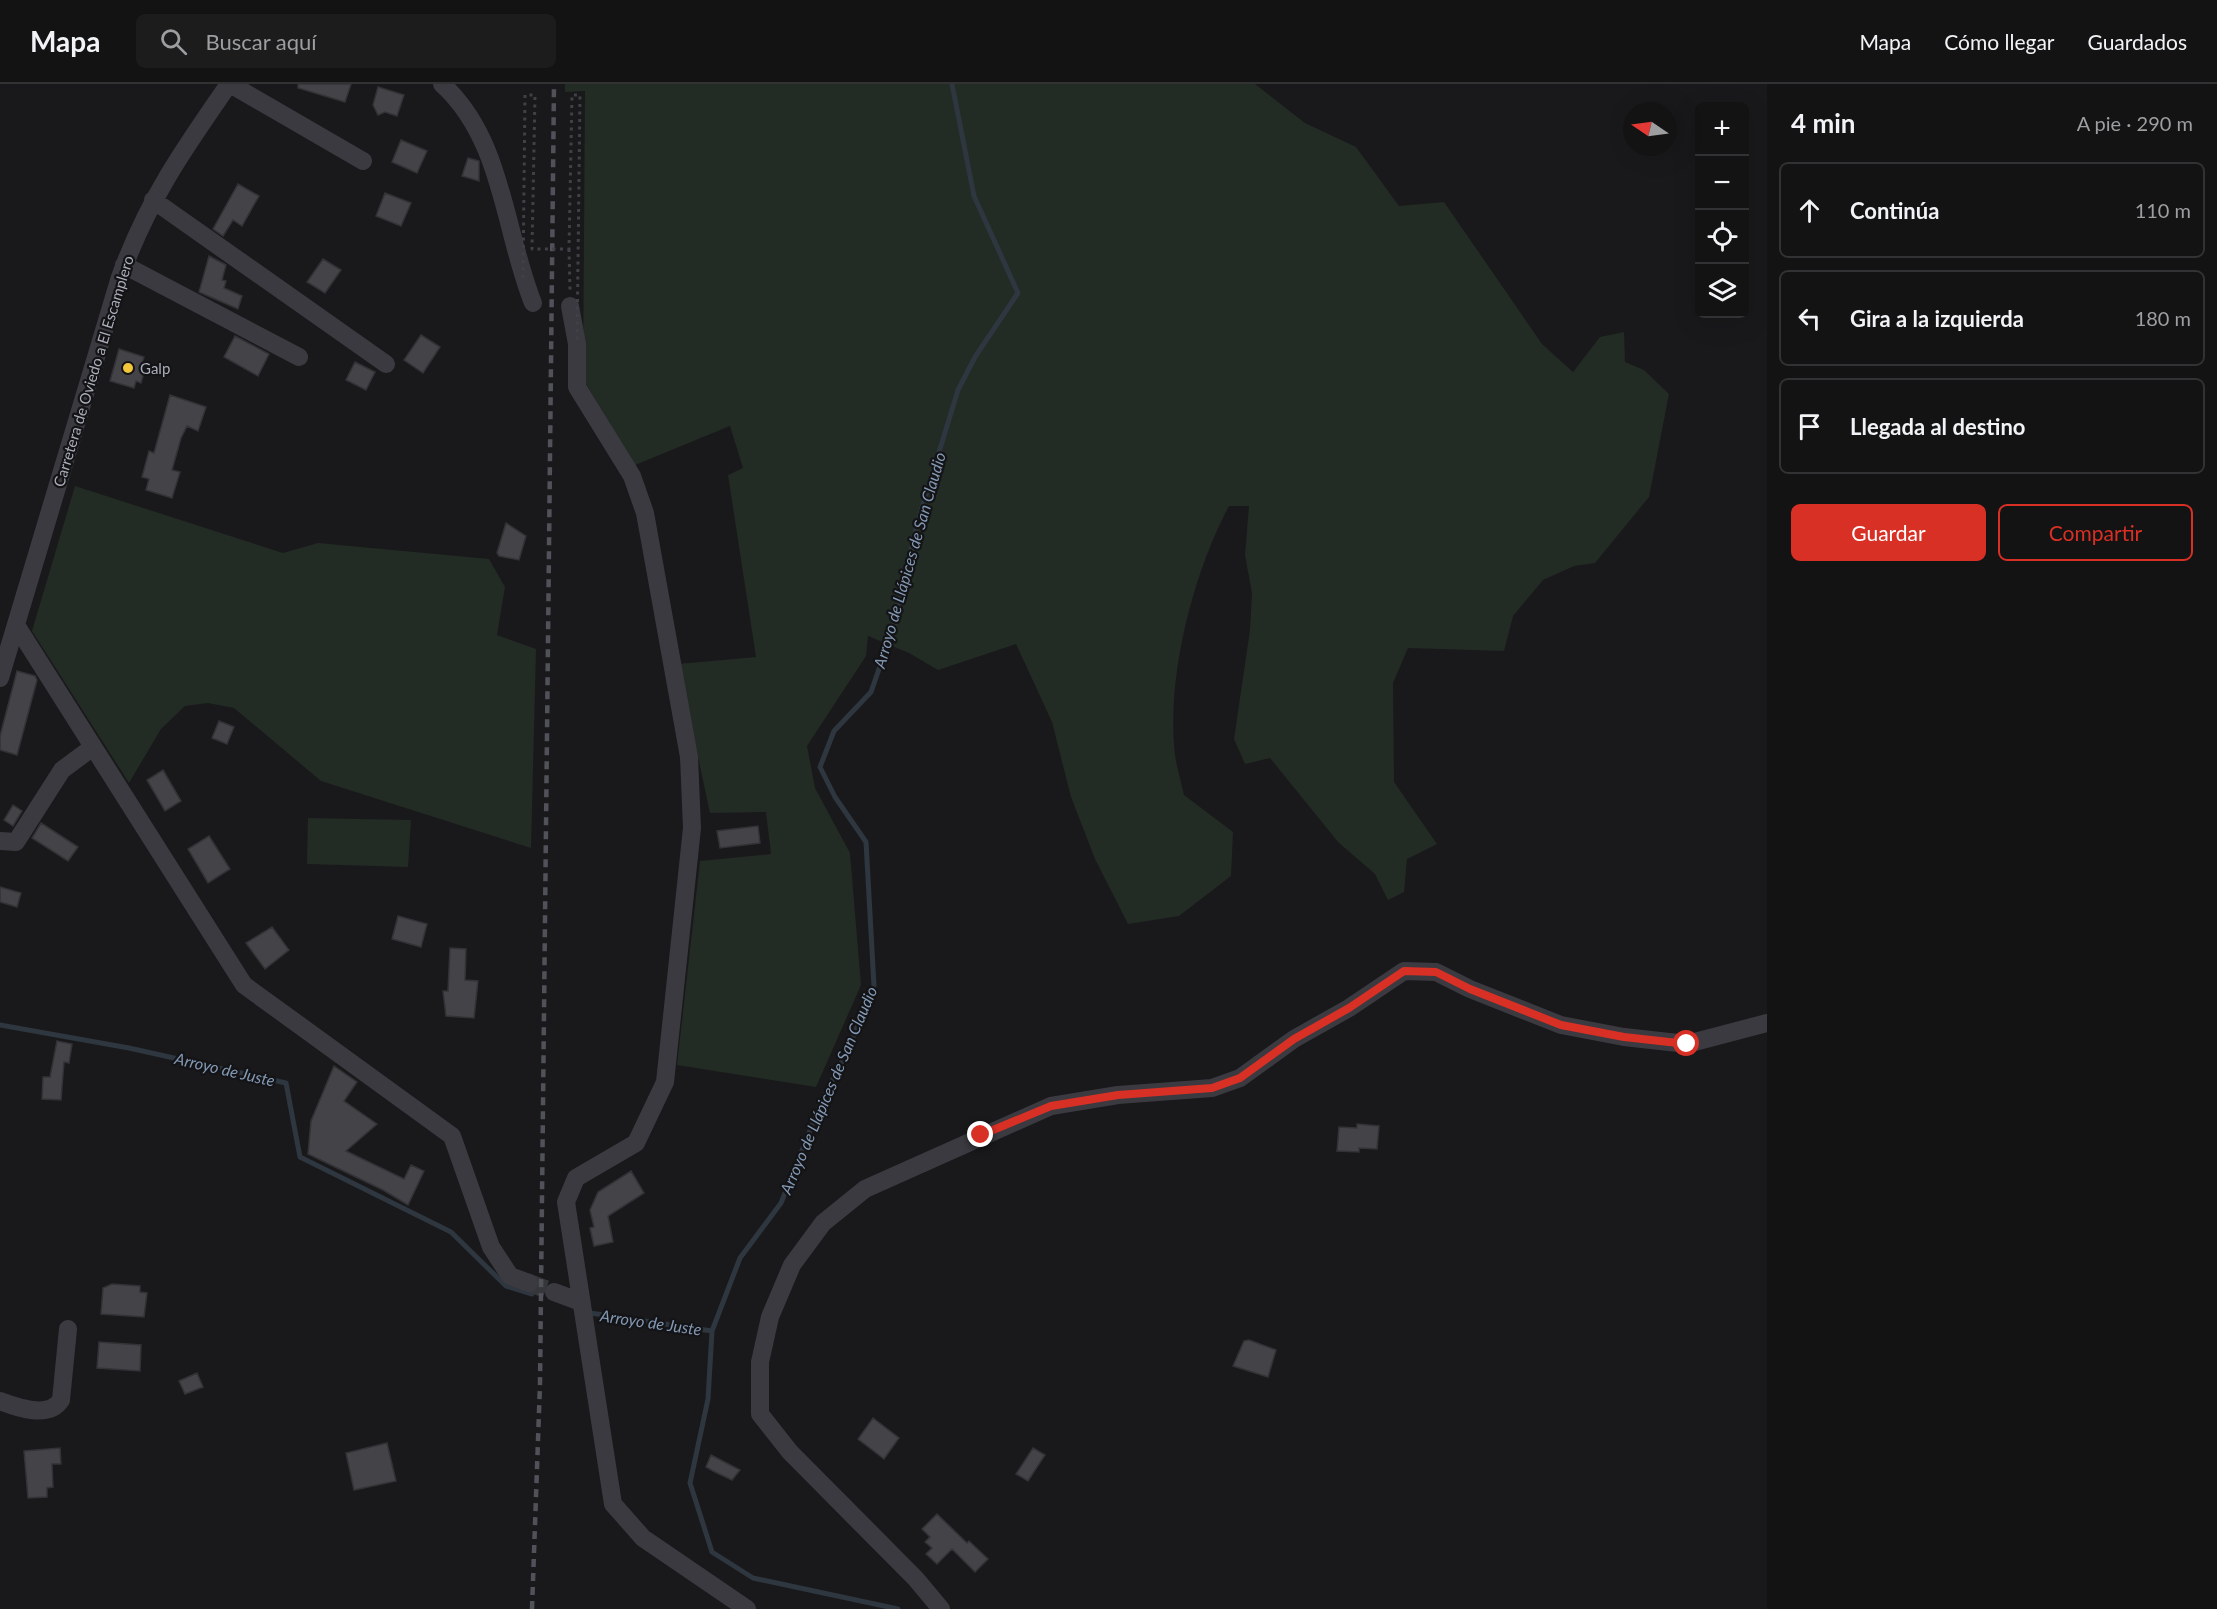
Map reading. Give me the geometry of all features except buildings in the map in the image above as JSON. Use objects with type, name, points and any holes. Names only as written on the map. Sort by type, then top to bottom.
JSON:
[{"type":"street","points":[[230,84],[363,160]]},
{"type":"street","name":"Carretera de Oviedo a El Escamplero","points":[[0,678],[124,265],[141,223],[168,171],[230,84]]},
{"type":"street","points":[[442,84],[471,117],[485,143],[523,278],[533,303]]},
{"type":"street","points":[[153,200],[386,364]]},
{"type":"street","points":[[124,265],[299,357]]},
{"type":"street","points":[[570,306],[578,344],[577,387],[632,476],[645,513],[689,757],[692,828],[665,1082],[636,1143],[576,1178],[566,1202],[613,1504],[643,1538],[747,1609]]},
{"type":"street","points":[[16,625],[244,985],[452,1136],[490,1247],[510,1276],[529,1283]]},
{"type":"street","points":[[0,841],[16,842],[62,770],[93,747]]},
{"type":"street","points":[[941,1609],[916,1579],[790,1452],[760,1414],[760,1362],[770,1317],[792,1265],[824,1223],[865,1189],[1051,1106],[1118,1095],[1212,1088],[1240,1078],[1294,1039],[1349,1008],[1404,971],[1436,972],[1470,989],[1561,1025],[1624,1037],[1687,1044],[1767,1023]]},
{"type":"street","points":[[554,1292],[580,1302]]},
{"type":"street","points":[[0,1401],[48,1412],[56,1408],[61,1400],[68,1329]]},
{"type":"path","points":[[523,278],[525,95],[535,95],[532,249],[569,249]]},
{"type":"path","points":[[570,306],[572,95],[580,95],[578,344]]},
{"type":"shaded area","points":[[565,84],[1255,84],[1305,123],[1356,147],[1399,206],[1444,202],[1542,344],[1573,372],[1600,337],[1624,332],[1625,362],[1644,370],[1669,394],[1649,497],[1595,563],[1574,566],[1543,580],[1513,616],[1504,651],[1408,648],[1393,683],[1394,782],[1437,844],[1407,859],[1404,892],[1388,900],[1375,874],[1338,842],[1270,758],[1245,764],[1234,739],[1250,630],[1252,593],[1245,555],[1249,506],[1229,506],[1204,562],[1185,627],[1179,660],[1173,725],[1175,755],[1184,795],[1233,832],[1231,876],[1179,916],[1128,924],[1095,859],[1071,797],[1052,722],[1016,644],[938,670],[909,653],[868,636],[866,656],[807,746],[815,788],[850,853],[861,985],[816,1087],[677,1065],[700,861],[771,854],[766,812],[710,813],[678,664],[756,657],[728,475],[743,468],[730,426],[635,465],[583,379],[585,91],[565,92]]},
{"type":"shaded area","points":[[75,486],[283,553],[318,543],[489,559],[505,587],[497,635],[536,649],[531,848],[321,781],[234,708],[208,703],[185,706],[161,729],[129,783],[32,631]]},
{"type":"shaded area","points":[[308,818],[411,820],[408,867],[307,864]]},
{"type":"waterway","name":"Arroyo de Llápices de San Claudio","points":[[898,1609],[753,1578],[712,1552],[690,1483],[708,1399],[712,1331],[740,1258],[781,1203],[821,1103],[845,1056],[874,986],[866,842],[835,797],[820,767],[834,731],[871,692],[894,626],[917,524],[958,390],[975,357],[1018,293],[974,196],[952,84]]},
{"type":"waterway","name":"Arroyo de Juste","points":[[0,1025],[129,1048],[286,1083],[300,1157],[451,1232],[506,1286],[532,1294]]},
{"type":"waterway","name":"Arroyo de Juste","points":[[590,1313],[712,1331]]},
{"type":"tunnel","points":[[529,1283],[554,1292]]},
{"type":"railway","points":[[532,1609],[540,1384],[554,84]]},
{"type":"place","name":"Galp","points":[[128,368]]},
{"type":"route","points":[[981,1135],[1051,1106],[1118,1095],[1212,1088],[1240,1078],[1294,1039],[1349,1008],[1404,971],[1436,972],[1470,989],[1561,1025],[1624,1037],[1687,1044]]}]
